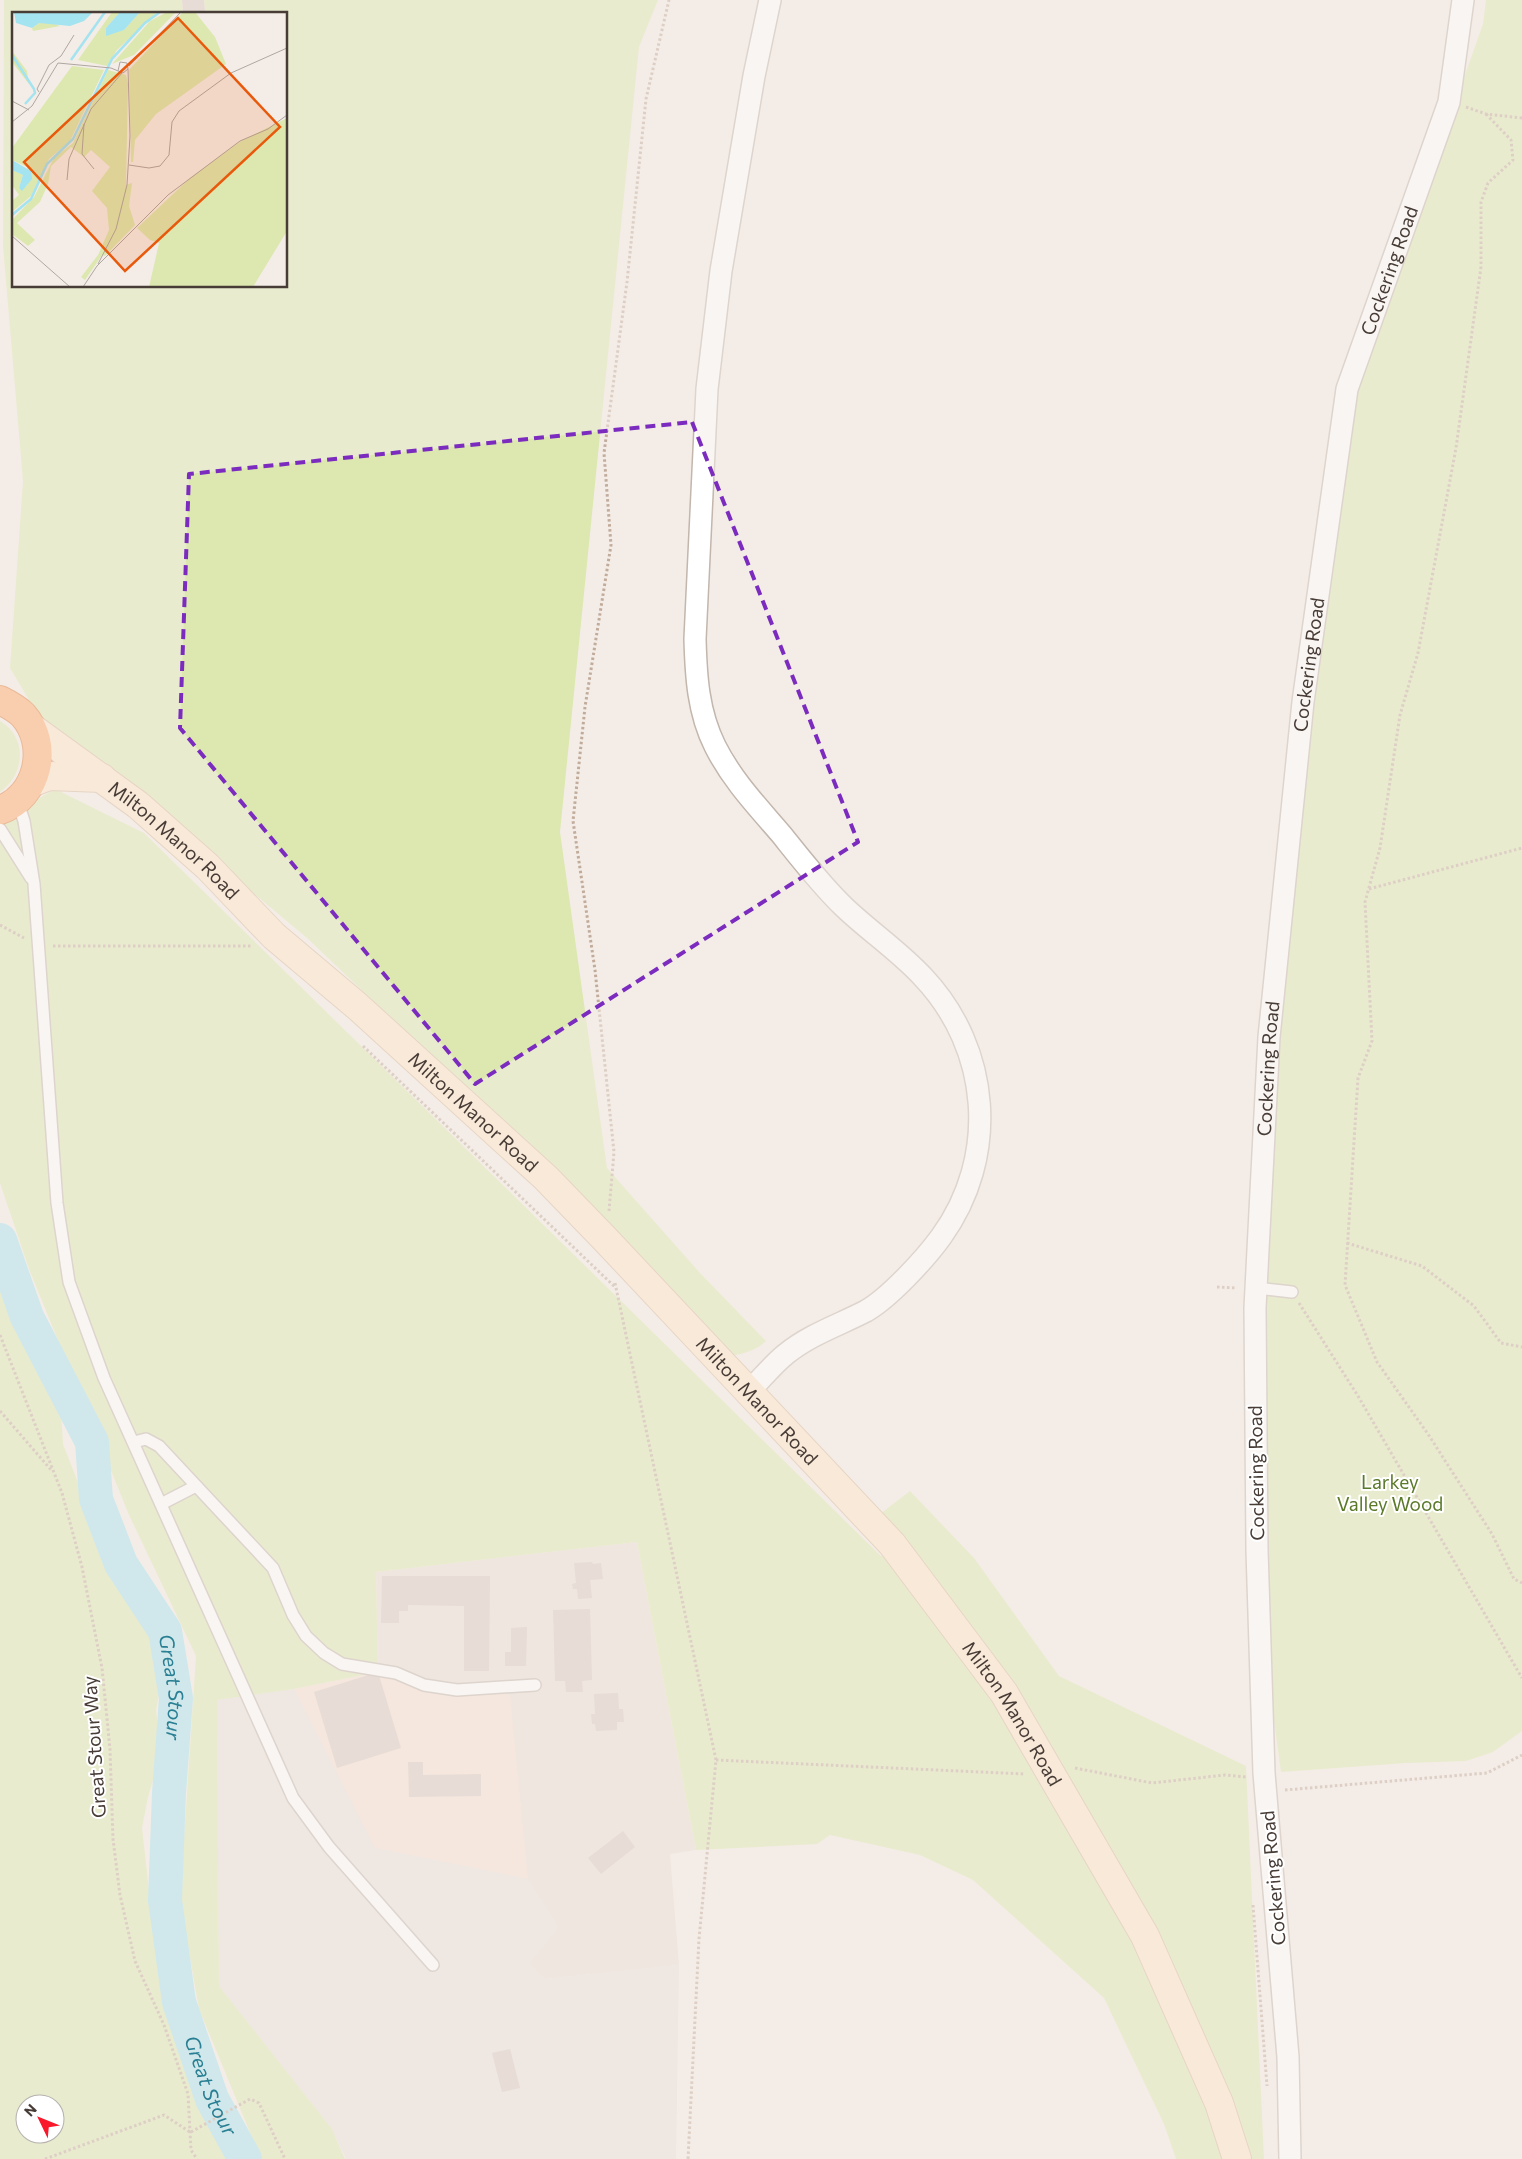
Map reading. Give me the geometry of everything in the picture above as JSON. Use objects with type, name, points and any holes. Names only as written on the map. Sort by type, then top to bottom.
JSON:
[{"type":"highway","points":[[4,698],[24,716],[32,728],[38,746],[38,765],[16,798]]},
{"type":"street","points":[[748,1392],[786,1354],[828,1328],[868,1310],[920,1263],[944,1232],[966,1194],[977,1161],[980,1121],[979,1096],[972,1064],[956,1023],[941,1000],[923,977],[823,886],[743,792],[714,745],[705,722],[700,700],[696,670],[695,639],[708,389],[720,271],[738,158],[770,0]]},
{"type":"street","name":"Cockering Road","points":[[1290,2159],[1288,2058],[1266,1792],[1257,1550],[1255,1308],[1269,1037],[1303,702],[1347,389],[1449,102],[1463,0]]},
{"type":"street","name":"Milton Manor Road","points":[[32,728],[138,804],[208,867],[274,936],[357,1006],[546,1178],[606,1239],[892,1544],[1063,1772],[1145,1936],[1219,2103],[1237,2159]]},
{"type":"street","name":"Milton Manor Road","points":[[16,798],[49,776],[102,778]]},
{"type":"lane","points":[[16,798],[24,821],[34,884],[58,1203],[70,1282],[104,1378],[294,1798],[329,1847],[433,1965]]},
{"type":"lane","points":[[0,829],[34,884]]},
{"type":"lane","points":[[1257,1288],[1292,1292]]},
{"type":"lane","points":[[134,1442],[146,1439],[159,1446],[250,1541],[273,1568],[293,1615],[306,1636],[324,1653],[342,1664],[396,1673],[424,1685],[457,1690],[535,1685]]},
{"type":"lane","points":[[161,1504],[196,1486]]},
{"type":"path","points":[[606,1239],[614,1152],[595,970],[573,821],[585,707],[612,545],[604,453],[627,282],[646,99],[669,0]]},
{"type":"path","points":[[1449,102],[1486,114],[1522,118]]},
{"type":"path","points":[[1486,114],[1511,140],[1513,160],[1488,183],[1481,202],[1481,267],[1456,448],[1418,653],[1400,715],[1380,848],[1365,902],[1372,1041],[1358,1078],[1345,1285],[1377,1362],[1428,1434],[1492,1534],[1514,1579],[1522,1583]]},
{"type":"path","points":[[1369,889],[1522,848]]},
{"type":"path","points":[[0,925],[40,946],[260,946]]},
{"type":"path","points":[[359,1042],[616,1287]]},
{"type":"path","points":[[1347,1243],[1422,1266],[1474,1306],[1501,1343],[1522,1347]]},
{"type":"path","points":[[614,1278],[716,1760],[699,1940],[688,2159]]},
{"type":"path","points":[[1292,1292],[1358,1396],[1522,1678]]},
{"type":"path","name":"Great Stour Way","points":[[0,1335],[62,1493],[82,1567],[102,1668],[110,1749],[114,1839],[120,1895],[135,1961],[164,2025],[188,2094],[191,2150],[197,2159]]},
{"type":"path","points":[[0,1411],[54,1473]]},
{"type":"path","points":[[716,1760],[1063,1772],[1152,1783],[1225,1775],[1255,1777],[1266,1792],[1487,1772],[1522,1755]]},
{"type":"path","points":[[45,2159],[164,2115],[190,2132],[250,2099],[259,2103],[285,2159]]},
{"type":"highlighted area","points":[[692,422],[858,842],[475,1084],[180,728],[189,474]]},
{"type":"shaded area","points":[[637,1542],[696,1850],[670,1854],[679,1965],[544,1979],[529,1964],[523,1878],[378,1672],[376,1572]]},
{"type":"shaded area","points":[[378,1672],[510,1695],[528,1879],[375,1848],[294,1689]]},
{"type":"shaded area","points":[[294,1689],[375,1848],[528,1879],[559,1927],[529,1964],[544,1979],[679,1965],[676,2159],[346,2159],[332,2129],[219,1986],[217,1700]]},
{"type":"green space","points":[[4,0],[182,0],[183,12],[205,11],[204,0],[658,0],[639,47],[560,832],[607,1168],[700,1273],[766,1341],[762,1345],[748,1352],[727,1357],[570,1189],[307,938],[87,754],[45,727],[10,668],[23,481],[3,246]]},
{"type":"green space","name":"Larkey Valley Wood","points":[[1486,0],[1522,0],[1522,1731],[1493,1752],[1466,1761],[1406,1763],[1281,1772],[1262,1632],[1256,1464],[1278,1023],[1309,704],[1353,390],[1483,24]]},
{"type":"green space","points":[[0,721],[15,736],[20,756],[14,776],[0,792]]},
{"type":"green space","points":[[55,789],[144,833],[881,1556],[895,1537],[876,1517],[910,1491],[974,1558],[1059,1676],[1246,1766],[1264,2159],[1176,2159],[1164,2124],[1104,1998],[973,1880],[920,1855],[830,1835],[817,1844],[696,1850],[637,1542],[376,1572],[378,1672],[294,1689],[217,1700],[219,1986],[332,2129],[345,2159],[261,2159],[199,2009],[180,1900],[196,1656],[129,1515],[29,1269],[0,1183],[0,821]]},
{"type":"green space","points":[[0,1265],[21,1323],[50,1392],[61,1412],[63,1444],[106,1555],[130,1601],[148,1626],[164,1670],[156,1710],[161,1753],[148,1797],[142,1828],[156,1951],[173,2028],[194,2080],[203,2115],[233,2159],[0,2159]]},
{"type":"building","points":[[182,0],[204,0],[205,11],[183,12]]},
{"type":"building","points":[[592,1562],[593,1564],[601,1563],[603,1579],[590,1580],[592,1598],[578,1599],[577,1589],[573,1589],[572,1584],[576,1583],[574,1563]]},
{"type":"building","points":[[382,1576],[490,1576],[489,1671],[464,1671],[464,1606],[408,1605],[408,1611],[399,1611],[399,1623],[381,1623]]},
{"type":"building","points":[[590,1609],[592,1680],[582,1681],[583,1692],[566,1692],[565,1681],[555,1681],[553,1610]]},
{"type":"building","points":[[527,1627],[526,1666],[505,1666],[505,1652],[511,1652],[511,1628]]},
{"type":"building","points":[[378,1672],[401,1748],[337,1768],[314,1692]]},
{"type":"building","points":[[618,1693],[619,1709],[623,1709],[624,1722],[617,1722],[617,1730],[596,1731],[595,1724],[592,1724],[591,1714],[595,1714],[594,1694]]},
{"type":"building","points":[[408,1762],[423,1762],[423,1775],[481,1774],[481,1796],[409,1797]]},
{"type":"building","points":[[623,1831],[635,1847],[601,1874],[588,1858]]},
{"type":"building","points":[[510,2049],[520,2088],[502,2092],[492,2053]]},
{"type":"waterway","name":"Great Stour","points":[[0,1240],[27,1317],[92,1442],[96,1499],[121,1564],[165,1631],[176,1698],[169,1793],[165,1900],[179,2002],[212,2099],[245,2159]]}]
